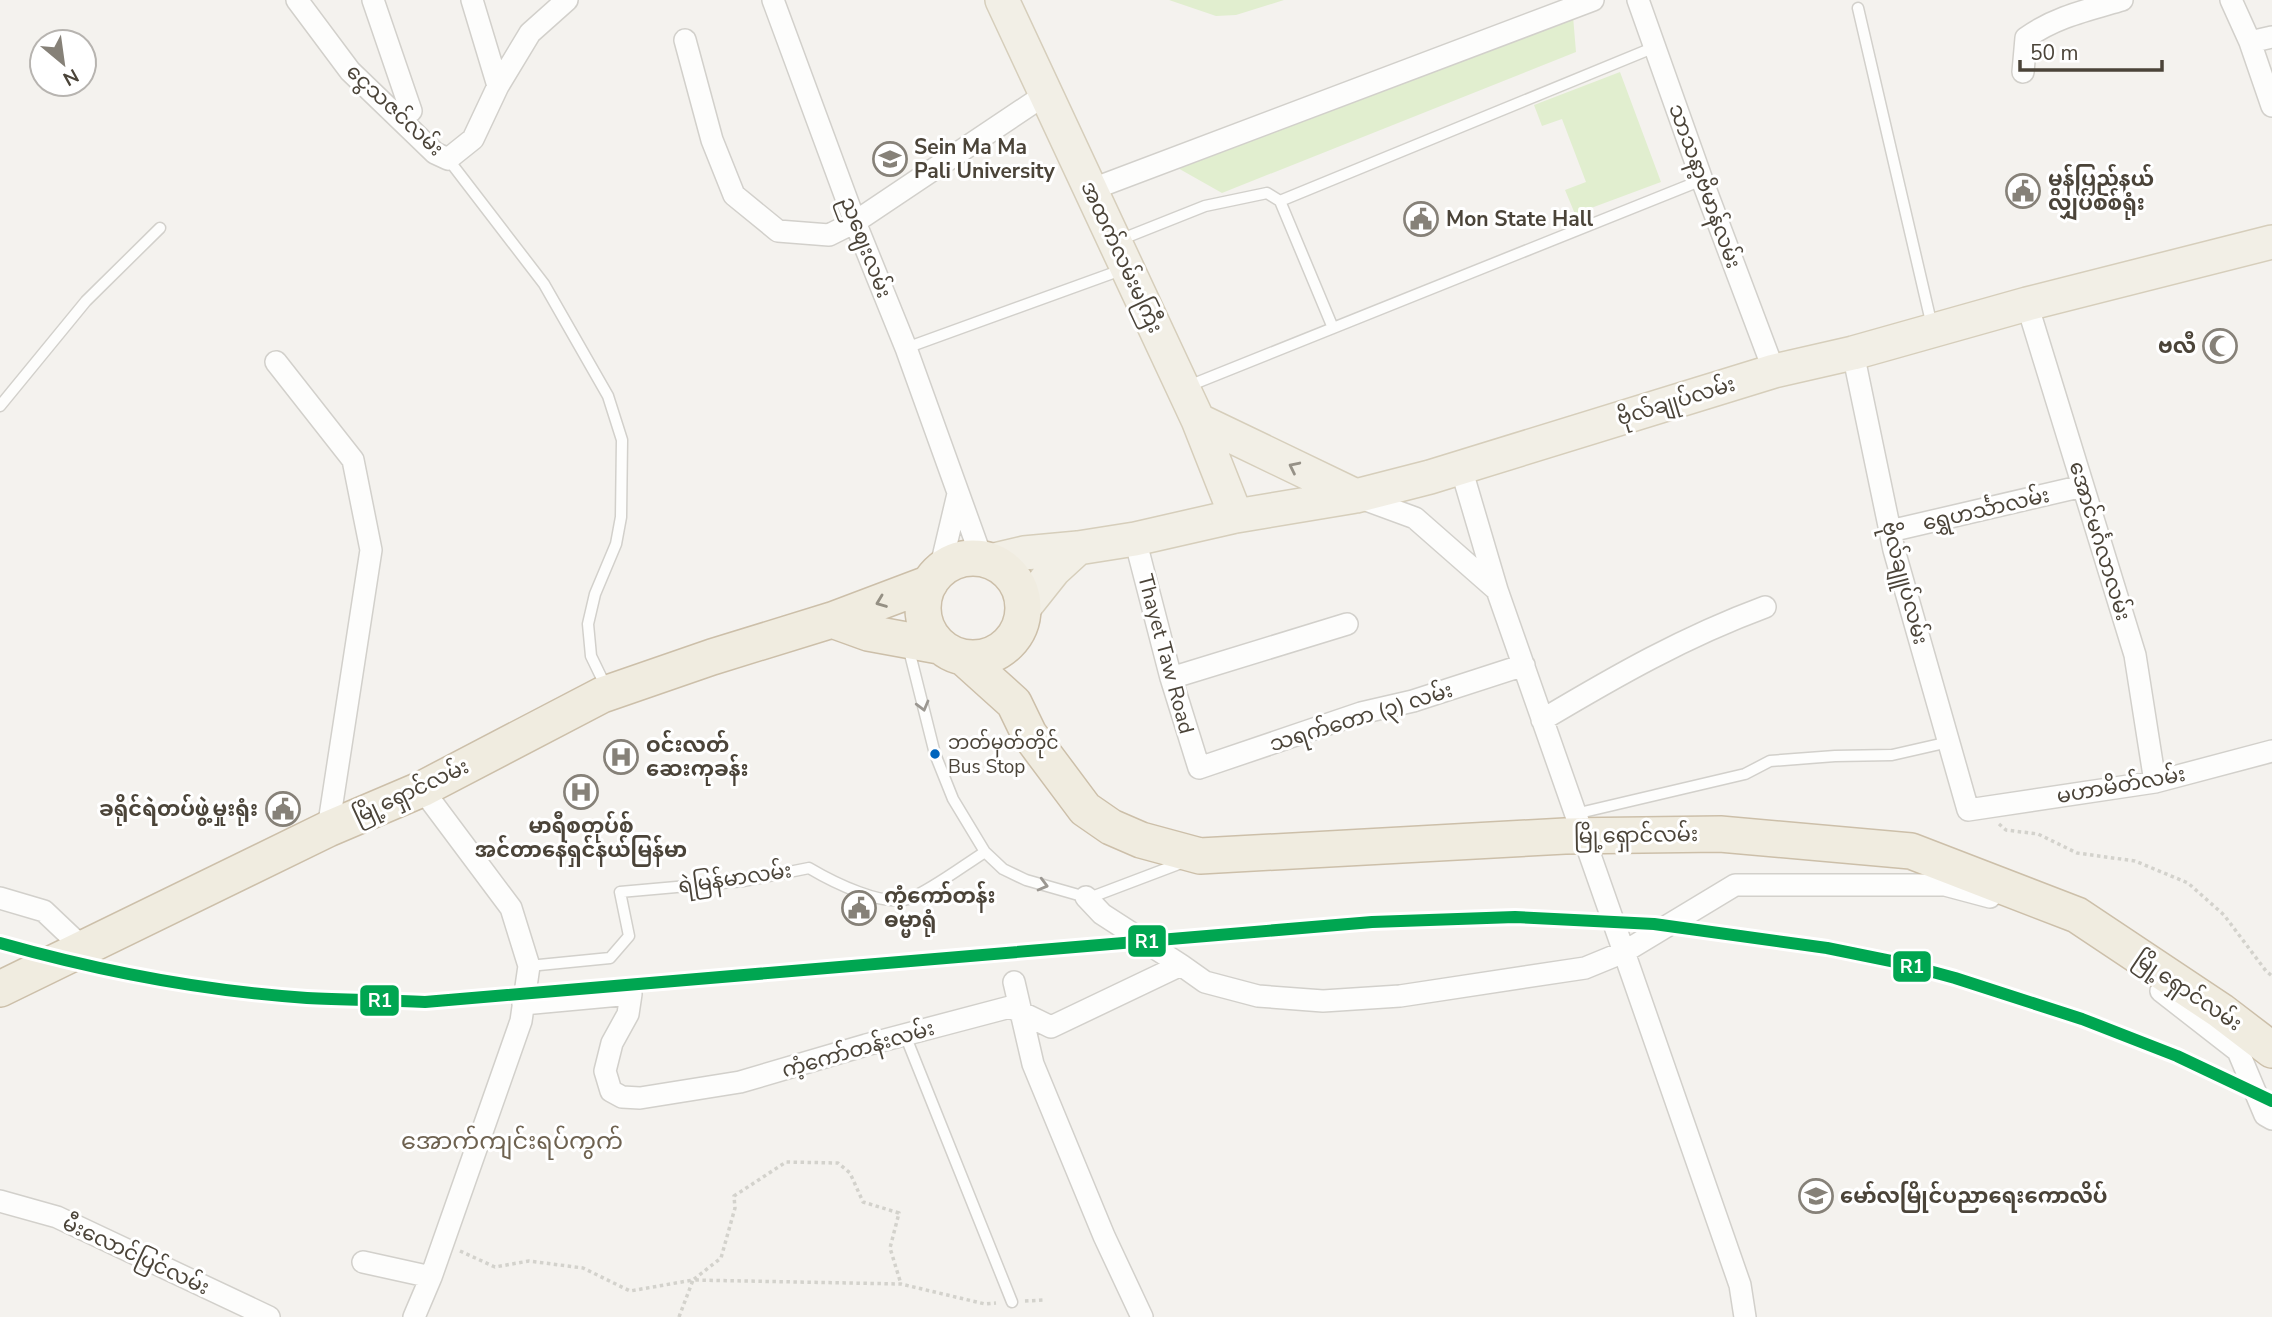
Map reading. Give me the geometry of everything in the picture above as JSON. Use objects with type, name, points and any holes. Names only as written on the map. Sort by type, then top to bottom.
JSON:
[{"type":"highway","points":[[832,620],[868,633],[978,658],[992,654],[1004,647],[1018,623],[1021,594],[1004,569],[986,560],[967,559],[953,562],[935,577],[924,599],[923,616],[936,648]]},
{"type":"highway","name":"မြို့ရှောင်လမ်း","points":[[9,979],[83,948],[328,828],[422,789],[609,692],[832,620],[935,577]]},
{"type":"highway","name":"မြို့ရှောင်လမ်း","points":[[1018,623],[1014,703],[1029,734],[1085,809],[1111,827],[1141,839],[1200,856],[1551,837],[1720,834],[1911,851],[2077,915],[2221,1011],[2272,1049]]},
{"type":"highway","name":"မြို့ရှောင်လမ်း","points":[[936,648],[1014,703]]},
{"type":"main road","name":"အထက်လမ်းမကြီး","points":[[1002,0],[1184,388],[1236,516]]},
{"type":"main road","name":"ဗိုလ်ချုပ်လမ်း","points":[[986,560],[1135,539],[1236,516],[1356,496],[1461,468],[1774,371],[1853,353],[2027,304],[2272,242]]},
{"type":"main road","points":[[1198,420],[1356,496]]},
{"type":"main road","points":[[1018,623],[1054,570],[1078,548]]},
{"type":"street","name":"ငွေသဇင်လမ်း","points":[[297,0],[350,71],[435,153],[449,159],[473,139],[498,86],[530,33],[566,0]]},
{"type":"street","points":[[373,0],[411,111]]},
{"type":"street","points":[[472,0],[498,86]]},
{"type":"street","name":"ညဈေးလမ်း","points":[[773,0],[958,494],[986,560]]},
{"type":"street","points":[[1090,190],[1593,0]]},
{"type":"street","name":"သာသနာ့ဗိမာန်လမ်း","points":[[1638,0],[1774,371]]},
{"type":"street","points":[[2023,72],[2026,38],[2059,18],[2122,0]]},
{"type":"street","points":[[2231,0],[2250,42],[2272,106]]},
{"type":"street","points":[[2250,42],[2272,37]]},
{"type":"street","points":[[685,40],[712,140],[734,195],[778,231],[829,235],[855,222],[1046,94]]},
{"type":"street","name":"အောင်မင်္ဂလာလမ်း","points":[[2027,304],[2135,655],[2155,782]]},
{"type":"street","name":"ဗိုလ်ချူပ်လမ်း","points":[[1853,353],[1890,531],[1949,743],[1977,809]]},
{"type":"street","points":[[276,362],[353,460],[371,550],[328,828]]},
{"type":"street","points":[[1461,468],[1497,590],[1740,1285],[1745,1317]]},
{"type":"street","name":"ရွှေဟင်္သာလမ်း","points":[[1890,531],[2083,486]]},
{"type":"street","points":[[935,577],[958,494]]},
{"type":"street","points":[[1356,496],[1415,518],[1497,590]]},
{"type":"street","name":"Thayet Taw Road","points":[[1135,539],[1171,678],[1199,768]]},
{"type":"street","points":[[1542,719],[1639,663],[1718,624],[1765,607]]},
{"type":"street","points":[[1171,678],[1348,624]]},
{"type":"street","name":"သရက်တော (၃) လမ်း","points":[[1199,768],[1361,713],[1413,701],[1524,665]]},
{"type":"street","name":"မဟာမိတ်လမ်း","points":[[1977,809],[2155,782],[2272,751]]},
{"type":"street","points":[[414,1317],[431,1277],[520,1021],[529,966],[511,908],[422,789]]},
{"type":"street","points":[[1086,897],[1102,914],[1205,982],[1258,996],[1322,1001],[1400,996],[1585,968],[1624,952],[1735,885],[1945,885],[2000,900],[2072,927],[2184,1007],[2238,1051],[2265,1115],[2272,1119]]},
{"type":"street","points":[[0,898],[44,911],[83,948]]},
{"type":"street","name":"ကံ့ကော်တန်းလမ်း","points":[[523,1004],[631,994],[628,1014],[612,1042],[605,1071],[611,1091],[622,1097],[640,1098],[740,1082],[1010,1007],[1051,1027],[1181,965]]},
{"type":"street","points":[[1014,982],[1034,1064],[1104,1236],[1142,1317]]},
{"type":"street","name":"မီးလောင်ပြင်လမ်း","points":[[0,1201],[57,1217],[269,1317]]},
{"type":"street","points":[[363,1262],[431,1277]]},
{"type":"lane","points":[[1858,8],[1933,330]]},
{"type":"lane","points":[[1280,201],[1655,47]]},
{"type":"lane","points":[[449,159],[544,284],[608,396],[622,440],[621,517],[616,544],[595,594],[588,624],[591,656],[609,692]]},
{"type":"lane","points":[[1184,388],[1702,180]]},
{"type":"lane","points":[[905,348],[1121,255],[1205,206],[1267,193],[1280,201],[1333,328]]},
{"type":"lane","points":[[0,406],[86,301],[160,228]]},
{"type":"lane","points":[[936,648],[935,754],[953,799],[985,852],[1003,869],[1026,880],[1086,897],[1200,856]]},
{"type":"lane","points":[[1575,814],[1745,774],[1770,761],[1892,755],[1949,743]]},
{"type":"lane","name":"ရဲမြန်မာလမ်း","points":[[529,966],[610,958],[629,936],[620,892],[744,881],[808,868],[837,885],[866,894],[888,899],[909,899],[985,852]]},
{"type":"lane","points":[[905,1035],[1012,1302]]},
{"type":"path","points":[[1977,809],[2006,830],[2038,834],[2077,853],[2135,861],[2188,883],[2224,915],[2272,976]]},
{"type":"path","points":[[679,1317],[694,1280],[721,1258],[735,1208],[734,1196],[786,1162],[838,1163],[850,1173],[863,1202],[899,1213],[890,1248],[901,1284]]},
{"type":"path","points":[[443,1243],[495,1267],[529,1261],[583,1268],[630,1291],[694,1280],[901,1284],[985,1304],[1044,1300]]},
{"type":"green space","points":[[1169,0],[1284,0],[1236,15],[1216,16]]},
{"type":"green space","points":[[1573,16],[1576,52],[1222,193],[1176,167]]},
{"type":"green space","points":[[1620,72],[1661,182],[1575,214],[1565,190],[1586,182],[1562,119],[1542,126],[1534,105]]},
{"type":"transit line","name":"R1","points":[[0,943],[113,971],[191,985],[307,998],[425,1002],[1372,922],[1515,917],[1654,924],[1827,948],[1896,962],[1955,978],[2082,1019],[2177,1056],[2272,1101]]},
{"type":"place","name":"Sein Ma Ma Pali University","points":[[890,159]]},
{"type":"place","name":"မွန်ပြည်နယ် လျှပ်စစ်ရုံး","points":[[2023,191]]},
{"type":"place","name":"Mon State Hall","points":[[1421,219]]},
{"type":"place","name":"ဗလီ","points":[[2220,346]]},
{"type":"place","name":"ဘတ်မှတ်တိုင် Bus Stop","points":[[935,754]]},
{"type":"place","name":"ဝင်းလတ် ဆေးကုခန်း","points":[[621,757]]},
{"type":"place","name":"မာရီစတုပ်စ် အင်တာနေရှင်နယ်မြန်မာ","points":[[581,792]]},
{"type":"place","name":"ခရိုင်ရဲတပ်ဖွဲ့မှုးရုံး","points":[[283,809]]},
{"type":"place","name":"ကံ့ကော်တန်း ဓမ္မာရုံ","points":[[859,908]]},
{"type":"place","name":"မော်လမြိုင်ပညာရေးကောလိပ်","points":[[1816,1196]]},
{"type":"district","name":"အောက်ကျင်းရပ်ကွက်","points":[[512,1141]]}]
